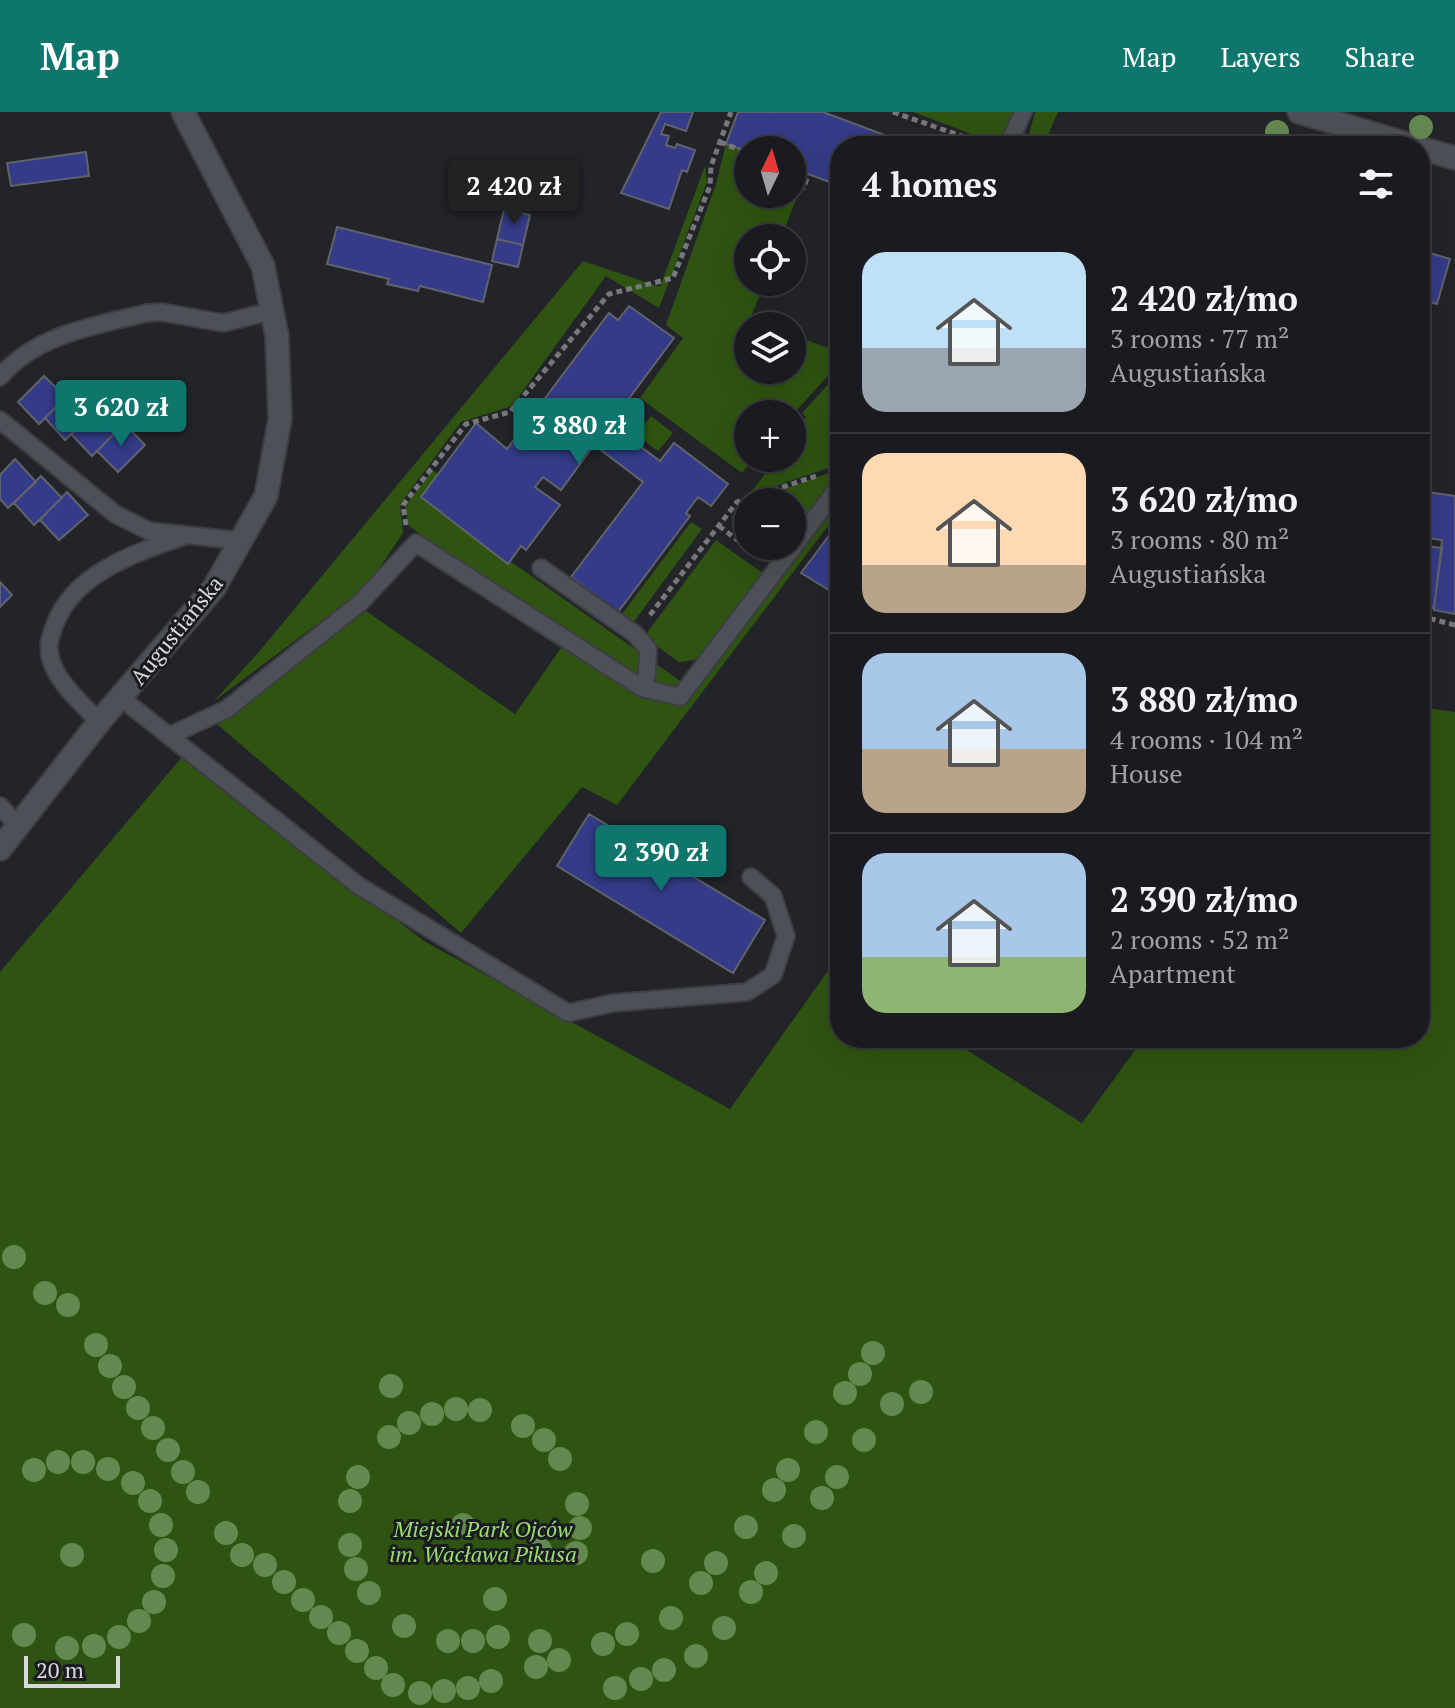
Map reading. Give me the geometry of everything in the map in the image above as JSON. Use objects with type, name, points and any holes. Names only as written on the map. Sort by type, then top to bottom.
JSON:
[{"type":"street","name":"Augustiańska","points":[[0,849],[99,722],[214,588],[266,496],[280,419],[277,336],[263,266],[183,112]]},
{"type":"street","points":[[1299,112],[1380,136]]},
{"type":"street","points":[[1430,151],[1455,158]]},
{"type":"lane","points":[[1012,136],[1023,112]]},
{"type":"lane","points":[[0,377],[20,356],[40,344],[147,313],[161,312],[223,323],[272,311]]},
{"type":"lane","points":[[0,420],[115,514],[149,531],[243,541]]},
{"type":"lane","points":[[171,735],[227,709],[360,603],[416,543],[642,688],[680,697],[830,498]]},
{"type":"lane","points":[[99,722],[59,678],[51,660],[48,642],[60,611],[75,592],[96,575],[134,553],[187,535]]},
{"type":"lane","points":[[541,568],[635,634],[648,649],[647,675],[642,688]]},
{"type":"lane","points":[[121,698],[359,886],[568,1013],[613,1003],[747,992],[773,975],[786,936],[773,896],[751,877]]},
{"type":"lane","points":[[0,806],[18,826]]},
{"type":"path","points":[[416,543],[406,528],[403,505],[466,424],[510,412],[609,294],[673,278],[710,186],[711,166],[731,112]]},
{"type":"path","points":[[893,112],[961,136]]},
{"type":"path","points":[[720,142],[734,148]]},
{"type":"path","points":[[635,634],[737,502],[825,473]]},
{"type":"path","points":[[719,526],[777,570]]},
{"type":"path","points":[[1430,619],[1455,625]]},
{"type":"green space","points":[[913,112],[1016,112],[1007,136],[977,136]]},
{"type":"green space","points":[[1035,112],[1058,112],[1047,136],[1029,136]]},
{"type":"green space","points":[[726,144],[734,147],[734,208],[793,208],[786,224],[734,224],[734,296],[759,296],[753,312],[734,312],[734,384],[806,384],[806,340],[830,349],[830,373],[806,400],[734,400],[734,467],[640,398],[683,338],[666,325],[716,184]]},
{"type":"green space","points":[[705,166],[707,182],[659,308],[606,276],[512,406],[461,422],[400,504],[403,533],[362,594],[355,596],[214,701],[258,653],[583,261],[660,287]]},
{"type":"green space","points":[[830,382],[830,467],[770,488],[754,488],[766,472],[806,472],[806,409]]},
{"type":"green space","points":[[651,416],[673,433],[658,451],[636,435]]},
{"type":"green space","points":[[432,470],[438,474],[422,497],[508,563],[510,561],[693,690],[794,560],[802,560],[617,805],[582,787],[461,933],[217,724],[366,611],[515,714],[568,638],[409,526],[405,507]]},
{"type":"green space","points":[[830,473],[830,487],[806,519],[806,488],[786,488]]},
{"type":"green space","points":[[830,514],[830,523],[806,555],[806,545]]},
{"type":"green space","points":[[691,522],[702,529],[630,627],[619,618]]},
{"type":"green space","points":[[716,540],[734,553],[734,560],[744,560],[764,574],[702,654],[694,660],[679,662],[644,637]]},
{"type":"green space","name":"Miejski Park Ojców im. Wacława Pikusa","points":[[1430,708],[1455,712],[1455,1708],[0,1708],[0,972],[182,757],[424,941],[730,1109],[830,968],[830,1048],[964,1048],[1082,1123],[1137,1048],[1430,1048]]},
{"type":"building","points":[[661,112],[693,112],[686,131],[665,124],[661,134],[669,136],[666,145],[675,148],[677,144],[695,150],[687,172],[682,170],[669,209],[621,193]]},
{"type":"building","points":[[738,112],[823,112],[887,136],[830,136],[830,182],[806,173],[806,136],[734,136],[734,147],[726,144]]},
{"type":"building","points":[[86,152],[89,176],[11,186],[7,163]]},
{"type":"building","points":[[504,209],[530,215],[523,245],[497,239]]},
{"type":"building","points":[[337,227],[492,265],[483,302],[420,286],[418,291],[387,284],[389,279],[327,264]]},
{"type":"building","points":[[497,239],[523,245],[518,267],[492,261]]},
{"type":"building","points":[[1430,253],[1450,259],[1437,304],[1430,302]]},
{"type":"building","points":[[629,306],[674,338],[610,424],[660,461],[674,443],[728,484],[711,506],[698,497],[686,513],[690,516],[618,612],[571,577],[643,482],[594,445],[561,490],[543,477],[535,487],[560,505],[526,550],[521,546],[508,564],[421,497],[476,423],[507,449],[609,313],[618,320]]},
{"type":"building","points":[[44,376],[66,397],[39,424],[18,402]]},
{"type":"building","points":[[70,392],[93,414],[65,440],[45,418]]},
{"type":"building","points":[[97,407],[119,429],[92,456],[71,434]]},
{"type":"building","points":[[124,423],[145,445],[118,472],[97,451]]},
{"type":"building","points":[[15,459],[36,482],[8,508],[0,499],[0,475]]},
{"type":"building","points":[[41,476],[62,498],[34,525],[14,503]]},
{"type":"building","points":[[67,492],[88,515],[59,540],[40,520]]},
{"type":"building","points":[[1430,492],[1455,496],[1455,614],[1434,610],[1442,540],[1430,538]]},
{"type":"building","points":[[830,534],[830,591],[801,573]]},
{"type":"building","points":[[1430,546],[1442,548],[1434,608],[1430,607]]},
{"type":"building","points":[[0,582],[12,595],[0,607]]},
{"type":"building","points":[[589,814],[765,920],[733,973],[557,866]]}]
